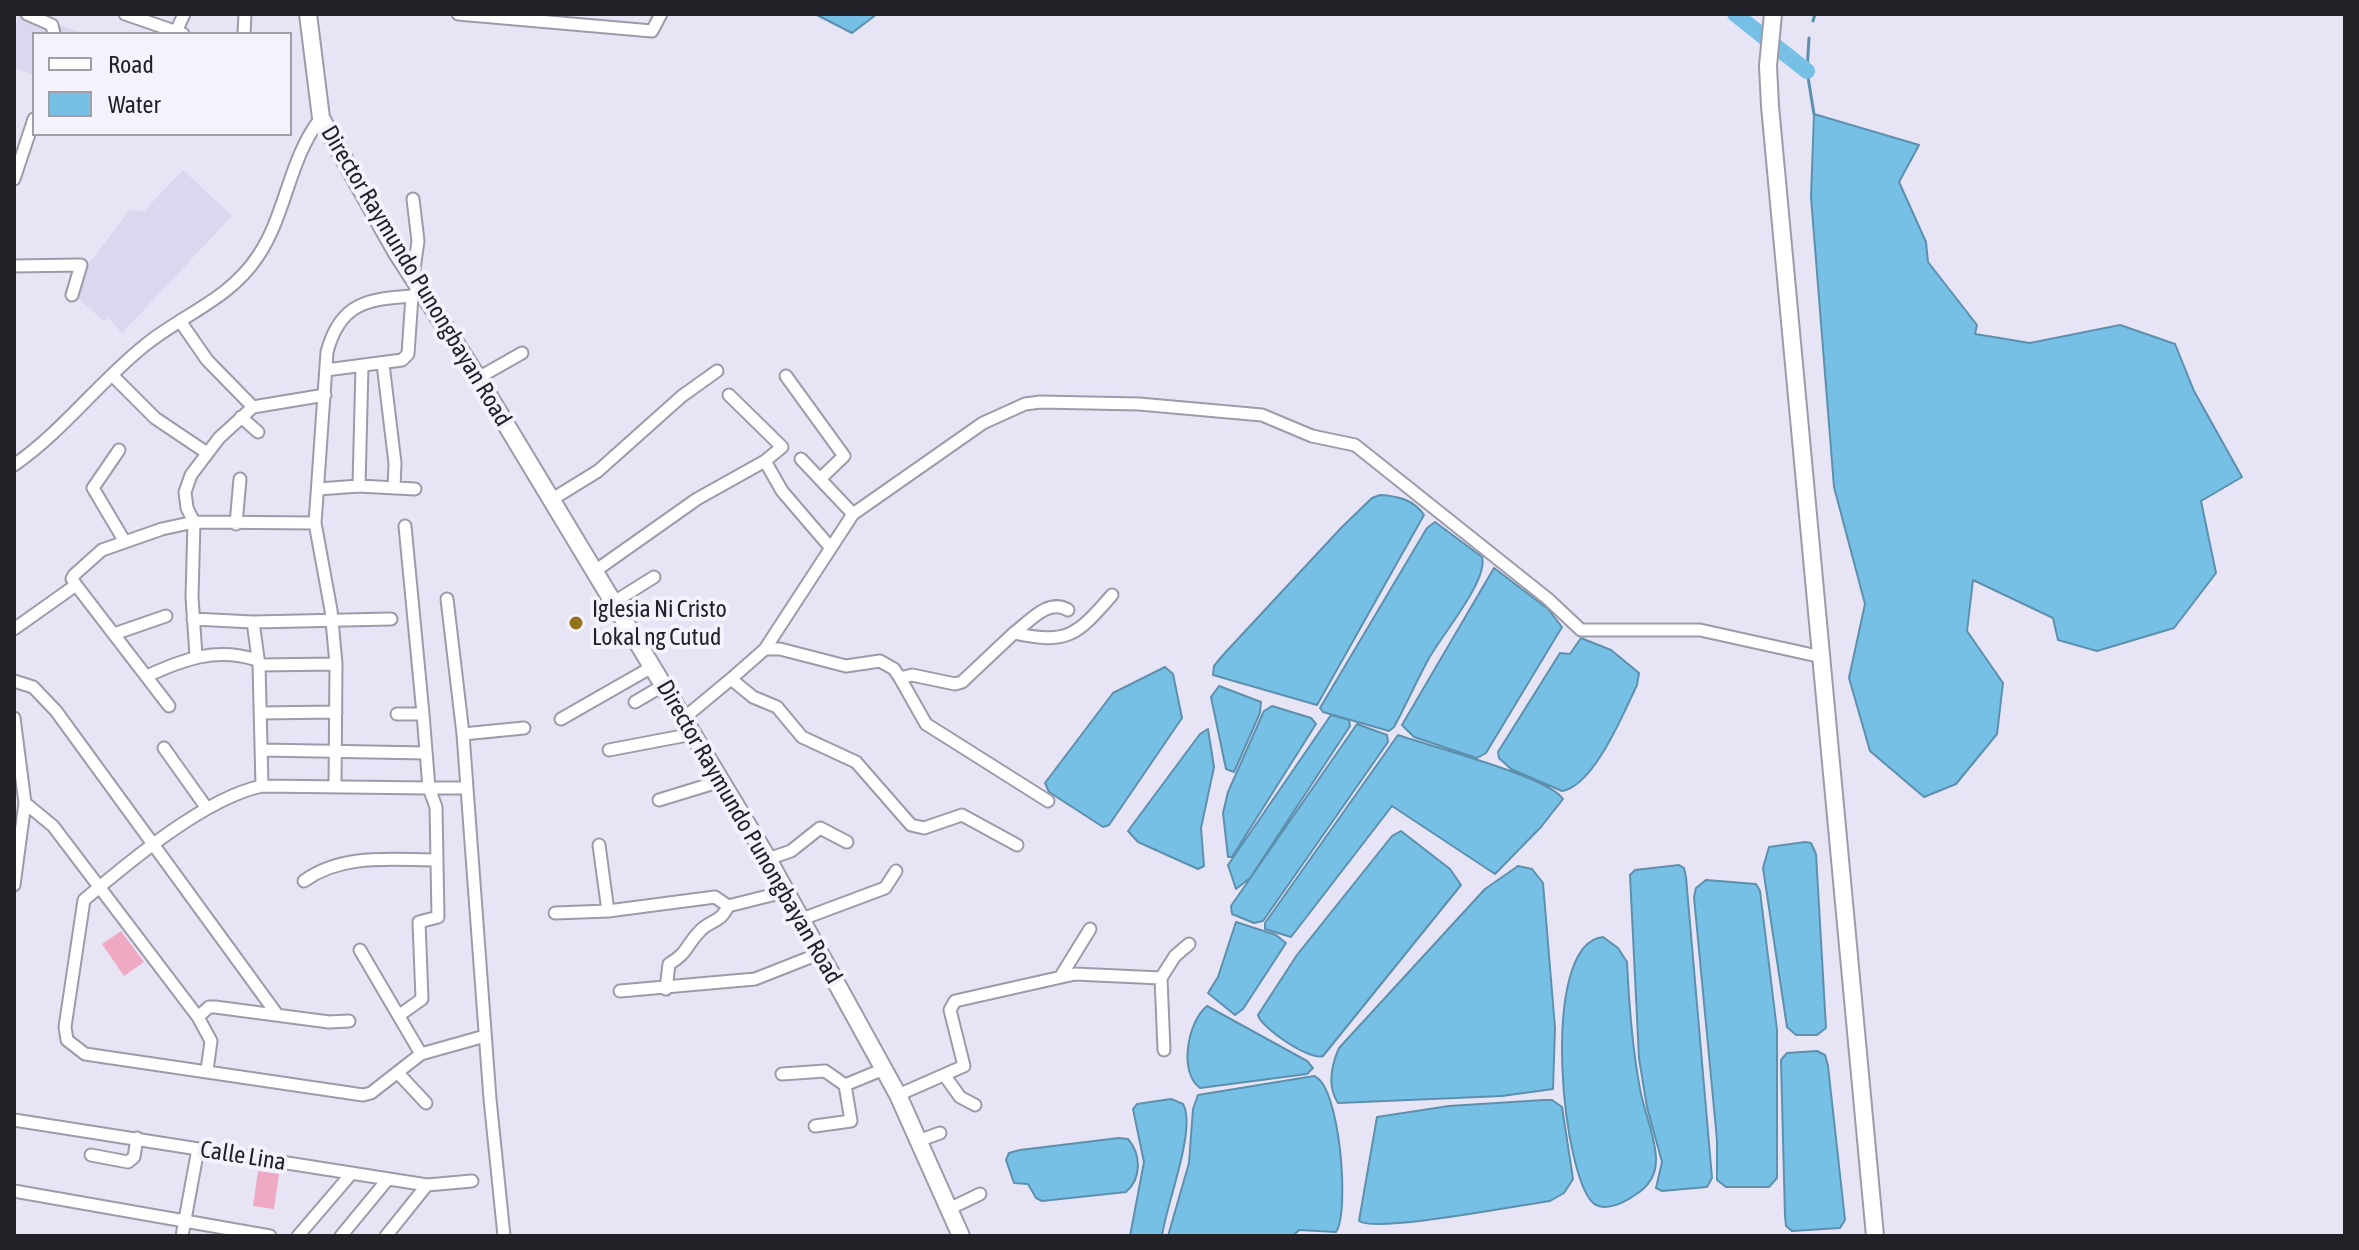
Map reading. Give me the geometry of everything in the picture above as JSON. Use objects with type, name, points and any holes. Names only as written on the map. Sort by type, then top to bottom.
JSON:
[{"type":"street","points":[[27,14],[46,17]]},
{"type":"street","points":[[125,14],[177,32]]},
{"type":"street","name":"Director Raymundo Punongbayan Road","points":[[308,14],[321,118],[415,286],[478,378],[768,859],[898,1095],[961,1236]]},
{"type":"street","points":[[458,14],[582,19],[652,31],[661,14]]},
{"type":"street","points":[[1773,14],[1769,40],[1770,106],[1875,1236]]},
{"type":"street","points":[[17,463],[52,437],[144,346],[228,292],[260,253],[307,137],[321,118]]},
{"type":"street","points":[[14,179],[32,125]]},
{"type":"street","points":[[326,370],[383,364],[402,360],[408,354],[418,241],[413,199]]},
{"type":"street","points":[[14,266],[81,265],[72,295]]},
{"type":"street","points":[[335,786],[336,664],[315,523],[331,336],[357,305],[415,286]]},
{"type":"street","points":[[180,321],[207,360],[253,407]]},
{"type":"street","points":[[478,378],[522,353]]},
{"type":"street","points":[[383,364],[395,463],[394,488]]},
{"type":"street","points":[[359,486],[362,366]]},
{"type":"street","points":[[551,500],[598,471],[682,396],[717,371]]},
{"type":"street","points":[[112,375],[155,418],[207,453]]},
{"type":"street","points":[[786,376],[844,456],[821,478]]},
{"type":"street","points":[[196,656],[193,619],[194,522],[187,508],[185,492],[191,475],[207,453],[253,407],[325,395]]},
{"type":"street","points":[[595,571],[697,499],[765,461],[782,447],[729,395]]},
{"type":"street","points":[[684,718],[765,649],[853,514],[950,443],[1011,410],[1040,402],[1139,404],[1262,415],[1312,436],[1355,445],[1548,599],[1581,630],[1700,630],[1822,657]]},
{"type":"street","points":[[241,417],[258,432]]},
{"type":"street","points":[[119,450],[93,488],[125,542]]},
{"type":"street","points":[[801,459],[853,514]]},
{"type":"street","points":[[765,461],[782,491],[830,547]]},
{"type":"street","points":[[236,524],[240,479]]},
{"type":"street","points":[[318,489],[359,486],[415,489]]},
{"type":"street","points":[[169,706],[76,585],[72,579],[74,575],[95,556],[125,542],[194,522],[315,523]]},
{"type":"street","points":[[401,1014],[422,999],[419,922],[438,917],[436,807],[429,788],[405,526]]},
{"type":"street","points":[[614,602],[654,577]]},
{"type":"street","points":[[14,629],[76,585]]},
{"type":"street","points":[[1014,633],[1051,639],[1069,637],[1112,595]]},
{"type":"street","points":[[447,599],[477,885],[485,1036],[504,1236]]},
{"type":"street","points":[[900,678],[912,675],[955,684],[962,682],[1047,607],[1058,605],[1068,610]]},
{"type":"street","points":[[114,634],[166,616]]},
{"type":"street","points":[[193,619],[332,623],[391,619]]},
{"type":"street","points":[[253,622],[258,662],[262,786]]},
{"type":"street","points":[[765,649],[780,649],[846,666],[880,661],[894,669],[926,724],[1048,801]]},
{"type":"street","points":[[147,676],[196,656],[232,653],[258,662],[336,664]]},
{"type":"street","points":[[561,719],[652,667]]},
{"type":"street","points":[[731,679],[753,697],[777,707],[802,737],[856,762],[911,825],[924,828],[962,815],[1017,845]]},
{"type":"street","points":[[14,681],[33,687],[56,711],[276,1013]]},
{"type":"street","points":[[635,702],[664,685]]},
{"type":"street","points":[[260,713],[336,712]]},
{"type":"street","points":[[397,714],[423,714]]},
{"type":"street","points":[[14,718],[25,803],[14,885]]},
{"type":"street","points":[[463,734],[524,728]]},
{"type":"street","points":[[609,750],[693,734]]},
{"type":"street","points":[[164,748],[206,807]]},
{"type":"street","points":[[262,750],[426,753]]},
{"type":"street","points":[[659,800],[721,781]]},
{"type":"street","points":[[466,788],[262,786],[239,791],[206,807],[81,904],[65,1027],[67,1040],[85,1054],[363,1095],[421,1054],[485,1036]]},
{"type":"street","points":[[25,803],[53,826],[198,1017],[211,1041],[207,1070]]},
{"type":"street","points":[[768,859],[791,851],[820,828],[847,842]]},
{"type":"street","points":[[599,845],[608,911]]},
{"type":"street","points":[[304,881],[319,870],[338,863],[437,860]]},
{"type":"street","points":[[802,919],[885,888],[896,871]]},
{"type":"street","points":[[555,913],[608,911],[715,897],[728,906],[784,892]]},
{"type":"street","points":[[666,989],[669,964],[685,955],[704,927],[722,919],[728,906]]},
{"type":"street","points":[[1061,976],[1090,929]]},
{"type":"street","points":[[1164,1050],[1161,978],[1175,956],[1189,944]]},
{"type":"street","points":[[360,950],[401,1014],[421,1054]]},
{"type":"street","points":[[620,991],[755,979],[821,953]]},
{"type":"street","points":[[898,1095],[945,1076],[964,1064],[950,1010],[955,1001],[1061,976],[1107,974],[1161,978]]},
{"type":"street","points":[[198,1017],[209,1007],[215,1007],[329,1022],[349,1021]]},
{"type":"street","points":[[845,1085],[884,1069]]},
{"type":"street","points":[[782,1074],[825,1071],[845,1085],[851,1121],[815,1126]]},
{"type":"street","points":[[398,1073],[426,1103]]},
{"type":"street","points":[[945,1076],[960,1097],[975,1105]]},
{"type":"street","name":"Calle Lina","points":[[14,1120],[427,1185],[472,1181]]},
{"type":"street","points":[[918,1141],[940,1133]]},
{"type":"street","points":[[91,1155],[128,1162],[134,1157],[137,1138]]},
{"type":"street","points":[[182,1236],[198,1149]]},
{"type":"street","points":[[298,1236],[351,1174]]},
{"type":"street","points":[[341,1236],[388,1179]]},
{"type":"street","points":[[386,1236],[427,1185]]},
{"type":"street","points":[[14,1191],[270,1236]]},
{"type":"street","points":[[949,1209],[980,1194]]},
{"type":"shaded area","points":[[17,15],[79,32],[32,32],[32,74],[14,68]]},
{"type":"shaded area","points":[[183,170],[232,216],[122,333],[108,318],[104,321],[73,294],[86,267],[130,210],[144,211]]},
{"type":"shaded area","points":[[121,931],[144,962],[124,976],[102,944]]},
{"type":"shaded area","points":[[258,1171],[279,1174],[274,1209],[253,1206]]},
{"type":"water","points":[[815,14],[877,14],[852,33]]},
{"type":"water","points":[[1814,114],[1919,145],[1899,182],[1926,242],[1928,262],[1977,325],[1975,334],[2030,343],[2120,325],[2175,344],[2194,391],[2242,477],[2201,501],[2216,573],[2174,628],[2097,651],[2058,640],[2053,618],[1973,580],[1967,631],[2003,683],[1997,734],[1956,784],[1924,797],[1870,751],[1849,678],[1865,604],[1834,487],[1811,197]]},
{"type":"water","points":[[1380,495],[1405,500],[1424,515],[1317,705],[1213,675],[1214,666],[1223,655],[1341,528],[1372,498]]},
{"type":"water","points":[[1435,522],[1482,557],[1482,567],[1471,594],[1428,660],[1394,727],[1389,731],[1323,712],[1320,708],[1427,528]]},
{"type":"water","points":[[1494,568],[1548,609],[1562,627],[1486,753],[1477,758],[1414,737],[1402,725]]},
{"type":"water","points":[[1581,638],[1611,650],[1639,673],[1637,685],[1607,746],[1585,776],[1562,791],[1511,769],[1499,758],[1498,752],[1560,653],[1570,654]]},
{"type":"water","points":[[1165,667],[1173,674],[1182,718],[1109,825],[1103,827],[1049,792],[1045,783],[1113,693]]},
{"type":"water","points":[[1219,686],[1261,702],[1260,713],[1234,772],[1226,769],[1211,697]]},
{"type":"water","points":[[1272,706],[1311,718],[1316,724],[1232,857],[1228,857],[1223,813],[1228,792],[1264,711]]},
{"type":"water","points":[[1331,715],[1349,720],[1350,726],[1250,878],[1236,889],[1228,865]]},
{"type":"water","points":[[1357,724],[1387,735],[1388,742],[1263,921],[1254,923],[1232,914],[1231,906]]},
{"type":"water","points":[[1208,729],[1214,767],[1201,828],[1204,866],[1198,869],[1138,842],[1128,831],[1200,734]]},
{"type":"water","points":[[1398,735],[1513,772],[1553,790],[1563,799],[1541,827],[1495,874],[1392,806],[1291,937],[1265,929],[1265,923]]},
{"type":"water","points":[[1401,831],[1450,869],[1461,885],[1323,1056],[1308,1054],[1276,1035],[1258,1015],[1297,955],[1392,836]]},
{"type":"water","points":[[1811,843],[1816,854],[1826,1028],[1817,1035],[1796,1035],[1787,1027],[1763,868],[1769,847]]},
{"type":"water","points":[[1679,865],[1684,868],[1686,877],[1712,1178],[1707,1187],[1662,1191],[1656,1188],[1662,1162],[1647,1107],[1639,1058],[1630,875],[1635,870]]},
{"type":"water","points":[[1518,866],[1532,869],[1543,883],[1555,1028],[1553,1089],[1502,1096],[1338,1103],[1332,1075],[1339,1048],[1485,889]]},
{"type":"water","points":[[1706,880],[1756,884],[1760,891],[1777,1030],[1777,1178],[1769,1187],[1726,1187],[1717,1180],[1717,1140],[1694,897],[1696,888]]},
{"type":"water","points":[[1236,922],[1276,935],[1286,943],[1243,1009],[1235,1015],[1208,993],[1218,977]]},
{"type":"water","points":[[1603,937],[1618,948],[1627,962],[1635,1057],[1656,1160],[1653,1176],[1644,1188],[1621,1203],[1606,1207],[1596,1205],[1584,1189],[1566,1114],[1562,1067],[1563,1020],[1569,979],[1582,950]]},
{"type":"water","points":[[1207,1006],[1307,1061],[1313,1068],[1307,1074],[1200,1088],[1189,1071],[1188,1047],[1195,1023]]},
{"type":"water","points":[[1817,1051],[1825,1055],[1828,1066],[1845,1220],[1840,1228],[1792,1231],[1786,1226],[1785,1216],[1781,1060],[1787,1053]]},
{"type":"water","points":[[1314,1076],[1323,1084],[1330,1101],[1340,1150],[1342,1200],[1336,1232],[1299,1230],[1293,1236],[1168,1236],[1189,1163],[1193,1109],[1198,1095]]},
{"type":"water","points":[[1171,1099],[1183,1104],[1186,1130],[1162,1236],[1130,1236],[1144,1162],[1133,1109],[1137,1104]]},
{"type":"water","points":[[1552,1100],[1562,1107],[1573,1179],[1564,1193],[1550,1201],[1450,1217],[1392,1224],[1359,1221],[1377,1117],[1449,1106]]},
{"type":"water","points":[[1128,1139],[1138,1166],[1135,1180],[1126,1192],[1042,1201],[1036,1198],[1028,1184],[1014,1183],[1006,1160],[1009,1153],[1020,1150]]},
{"type":"waterway","points":[[1735,14],[1807,71]]},
{"type":"waterway","points":[[1813,21],[1815,14]]},
{"type":"waterway","points":[[1809,38],[1807,71],[1814,114]]},
{"type":"place","name":"Iglesia Ni Cristo Lokal ng Cutud","points":[[576,623]]}]
